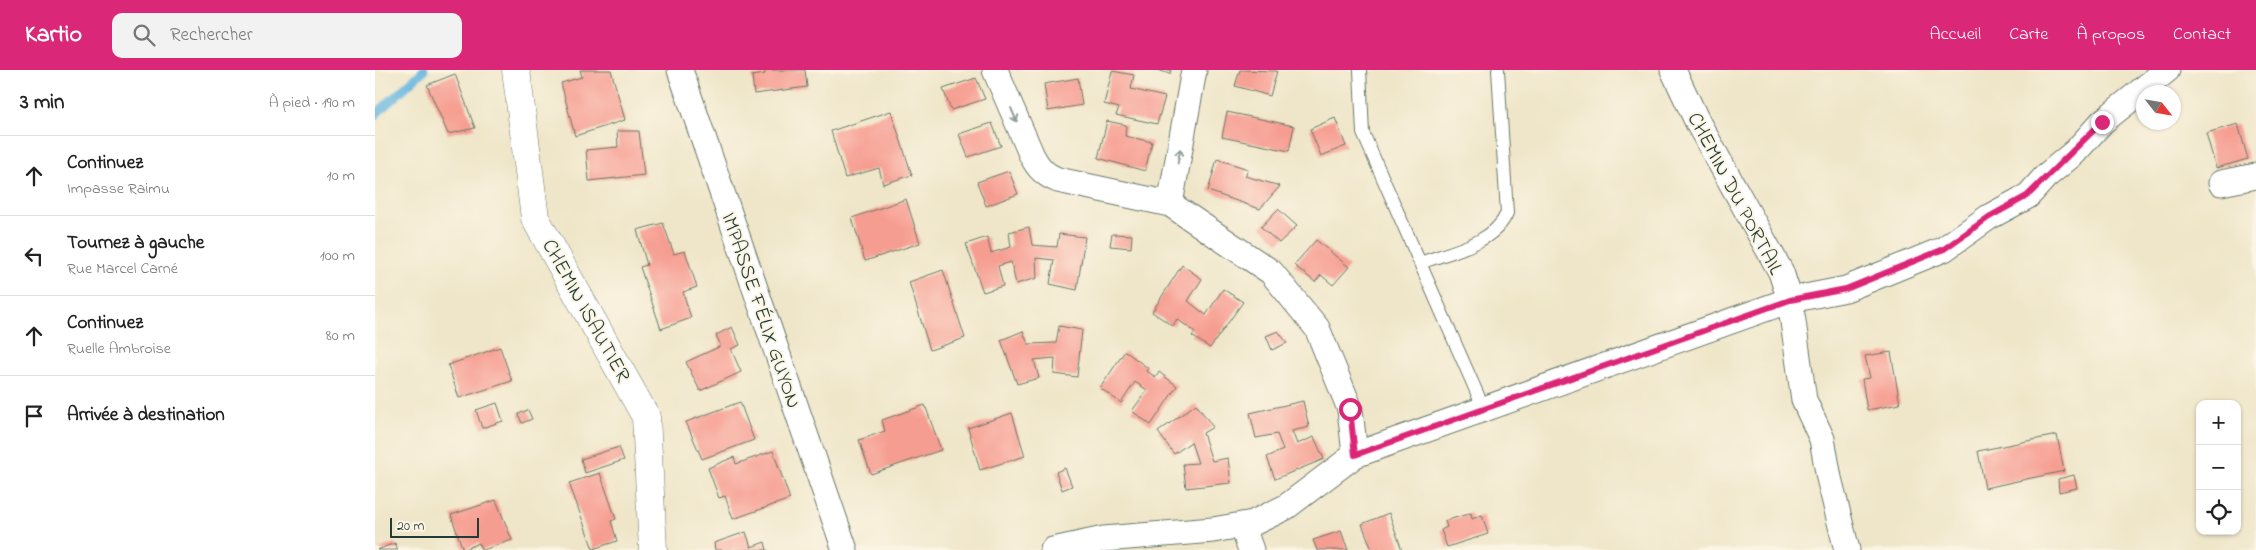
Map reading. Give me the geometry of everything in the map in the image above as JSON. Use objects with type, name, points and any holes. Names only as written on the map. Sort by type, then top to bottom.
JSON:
[{"type":"main road","name":"CHEMIN ISAUTIER","points":[[516,70],[535,218],[646,417],[653,550]]},
{"type":"street","name":"IMPASSE FÉLIX GUYON","points":[[680,70],[845,550]]},
{"type":"street","points":[[995,70],[1038,167],[1047,176],[1170,204],[1271,272],[1317,328],[1350,409],[1355,455]]},
{"type":"street","points":[[1170,204],[1194,70]]},
{"type":"street","name":"CHEMIN DU PORTAIL","points":[[1673,70],[1698,123],[1781,272],[1790,300],[1804,400],[1822,439],[1829,478],[1847,550]]},
{"type":"street","points":[[1053,550],[1104,539],[1213,530],[1253,523],[1286,506],[1355,455],[1790,300],[1846,289],[1944,249],[1989,217],[2027,196],[2102,122],[2167,70]]},
{"type":"street","points":[[2221,183],[2256,176]]},
{"type":"street","points":[[1242,525],[1251,550]]},
{"type":"lane","points":[[1360,70],[1363,133],[1485,409]]},
{"type":"lane","points":[[1420,263],[1482,240],[1502,224],[1507,214],[1498,70]]},
{"type":"building","points":[[580,70],[611,70],[625,120],[575,136],[561,83],[582,77]]},
{"type":"building","points":[[765,70],[805,70],[807,87],[754,94],[752,76],[765,74]]},
{"type":"building","points":[[1157,70],[1171,70],[1170,74]]},
{"type":"building","points":[[1240,70],[1277,71],[1270,96],[1235,86]]},
{"type":"building","points":[[1112,71],[1134,75],[1131,89],[1165,97],[1157,124],[1116,115],[1119,108],[1104,104]]},
{"type":"building","points":[[455,74],[475,128],[448,134],[427,85]]},
{"type":"building","points":[[976,78],[985,99],[951,110],[943,89]]},
{"type":"building","points":[[1078,78],[1082,105],[1048,111],[1044,84]]},
{"type":"building","points":[[891,111],[912,175],[883,184],[879,168],[845,178],[831,131]]},
{"type":"building","points":[[1227,112],[1294,126],[1289,151],[1222,137]]},
{"type":"building","points":[[1335,118],[1346,146],[1321,156],[1310,129]]},
{"type":"building","points":[[1107,121],[1126,125],[1125,136],[1152,142],[1145,171],[1098,158]]},
{"type":"building","points":[[992,123],[1001,146],[968,157],[959,134]]},
{"type":"building","points":[[2238,124],[2248,159],[2216,168],[2206,133]]},
{"type":"building","points":[[617,131],[639,131],[644,175],[589,181],[586,150],[618,147]]},
{"type":"building","points":[[1217,159],[1248,169],[1245,176],[1280,186],[1260,209],[1208,191]]},
{"type":"building","points":[[1009,171],[1018,194],[986,206],[977,182]]},
{"type":"building","points":[[906,199],[920,243],[865,261],[852,218]]},
{"type":"building","points":[[1278,209],[1297,226],[1279,243],[1261,227]]},
{"type":"building","points":[[663,223],[674,254],[685,251],[697,287],[683,292],[691,318],[661,329],[640,267],[647,265],[637,230]]},
{"type":"building","points":[[1029,227],[1032,245],[1057,247],[1059,234],[1085,237],[1077,290],[1050,284],[1054,260],[1036,258],[1037,278],[1016,284],[1011,262],[998,266],[1003,286],[983,292],[966,244],[987,237],[991,253],[1011,247],[1009,232]]},
{"type":"building","points":[[1112,234],[1132,235],[1131,248],[1110,246]]},
{"type":"building","points":[[1316,240],[1349,267],[1333,285],[1321,275],[1315,282],[1294,265]]},
{"type":"building","points":[[1182,265],[1202,279],[1188,301],[1206,315],[1223,289],[1243,302],[1210,348],[1192,336],[1195,332],[1177,319],[1173,326],[1152,312]]},
{"type":"building","points":[[943,270],[965,338],[930,350],[909,282]]},
{"type":"building","points":[[1059,326],[1082,330],[1077,377],[1054,374],[1055,358],[1034,360],[1039,378],[1017,384],[1001,340],[1023,331],[1028,344],[1056,343]]},
{"type":"building","points":[[732,327],[740,345],[731,349],[741,372],[700,391],[686,362],[721,346],[716,335]]},
{"type":"building","points":[[1278,331],[1287,343],[1272,350],[1266,336]]},
{"type":"building","points":[[500,347],[512,381],[459,398],[448,365]]},
{"type":"building","points":[[1125,351],[1148,368],[1146,371],[1156,377],[1159,372],[1177,386],[1151,425],[1132,411],[1147,390],[1135,382],[1121,403],[1100,388]]},
{"type":"building","points":[[1891,352],[1900,404],[1867,410],[1862,379],[1870,378],[1865,356]]},
{"type":"building","points":[[1303,401],[1309,427],[1292,431],[1297,444],[1314,437],[1324,459],[1275,479],[1267,457],[1283,450],[1277,434],[1256,438],[1250,413]]},
{"type":"building","points":[[740,402],[754,440],[702,459],[686,422]]},
{"type":"building","points":[[497,403],[503,421],[482,428],[476,410]]},
{"type":"building","points":[[1196,404],[1213,427],[1203,433],[1212,461],[1228,458],[1231,483],[1186,488],[1183,464],[1198,463],[1191,442],[1174,454],[1158,432]]},
{"type":"building","points":[[925,405],[941,450],[871,474],[859,440],[885,431],[882,420]]},
{"type":"building","points":[[528,410],[532,419],[522,423],[518,414]]},
{"type":"building","points":[[1012,413],[1025,456],[980,470],[968,428]]},
{"type":"building","points":[[2057,435],[2064,471],[1985,488],[1978,451]]},
{"type":"building","points":[[619,447],[624,460],[585,473],[581,459]]},
{"type":"building","points":[[773,451],[790,499],[733,519],[725,496],[719,498],[708,468],[734,457],[736,464]]},
{"type":"building","points":[[1065,468],[1072,486],[1062,490],[1056,472]]},
{"type":"building","points":[[600,473],[616,519],[611,521],[617,541],[593,549],[569,483]]},
{"type":"building","points":[[2074,475],[2077,488],[2059,492],[2058,479]]},
{"type":"building","points":[[496,500],[512,540],[483,550],[481,550],[479,543],[463,550],[451,515]]},
{"type":"building","points":[[1389,513],[1402,550],[1372,550],[1362,524]]},
{"type":"building","points":[[1471,513],[1472,519],[1482,515],[1488,534],[1447,547],[1441,530],[1447,527],[1445,521]]},
{"type":"building","points":[[1341,531],[1348,550],[1317,550],[1313,540]]},
{"type":"building","points":[[746,532],[751,547],[765,542],[767,550],[715,550],[714,543]]},
{"type":"building","points":[[395,543],[398,550],[377,550]]},
{"type":"waterway","points":[[375,115],[424,70]]},
{"type":"route","points":[[1350,409],[1355,455],[1790,300],[1846,289],[1944,249],[1989,217],[2027,196],[2046,176],[2075,152],[2102,122]]}]
